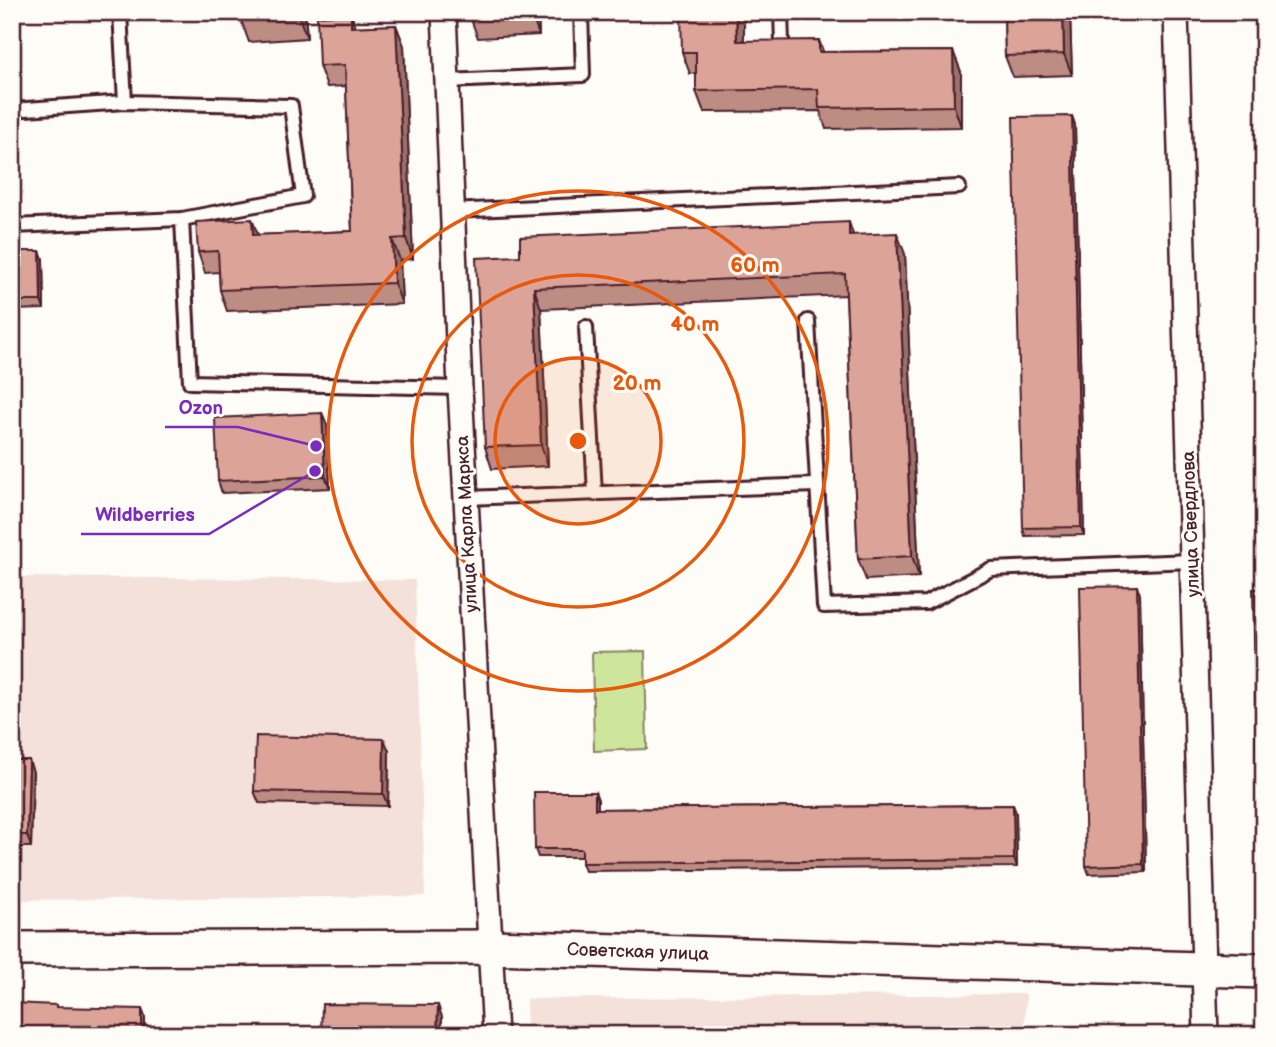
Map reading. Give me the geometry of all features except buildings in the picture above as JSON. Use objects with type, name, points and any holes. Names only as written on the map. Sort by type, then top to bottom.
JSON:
[{"type":"street","name":"улица Карла Маркса","points":[[444,12],[460,388],[495,1035]]},
{"type":"street","name":"улица Свердлова","points":[[1176,12],[1206,1035]]},
{"type":"street","name":"Советская улица","points":[[12,949],[490,947],[1264,971]]},
{"type":"lane","points":[[120,12],[125,102]]},
{"type":"lane","points":[[447,81],[583,75],[581,12]]},
{"type":"lane","points":[[781,12],[782,43]]},
{"type":"lane","points":[[12,110],[125,102],[291,106],[303,196],[182,219],[12,226]]},
{"type":"lane","points":[[452,211],[959,187]]},
{"type":"lane","points":[[182,219],[190,382],[460,388]]},
{"type":"lane","points":[[808,321],[824,606],[926,603],[991,569],[1192,561]]},
{"type":"lane","points":[[586,327],[595,494]]},
{"type":"lane","points":[[466,498],[816,485]]},
{"type":"shaded area","points":[[12,577],[415,580],[425,896],[12,900]]},
{"type":"shaded area","points":[[1026,994],[1024,1035],[527,1035],[526,999]]},
{"type":"green space","points":[[645,651],[647,749],[594,751],[592,652]]},
{"type":"place","name":"Ozon","points":[[316,446]]},
{"type":"place","name":"Wildberries","points":[[315,471]]}]
